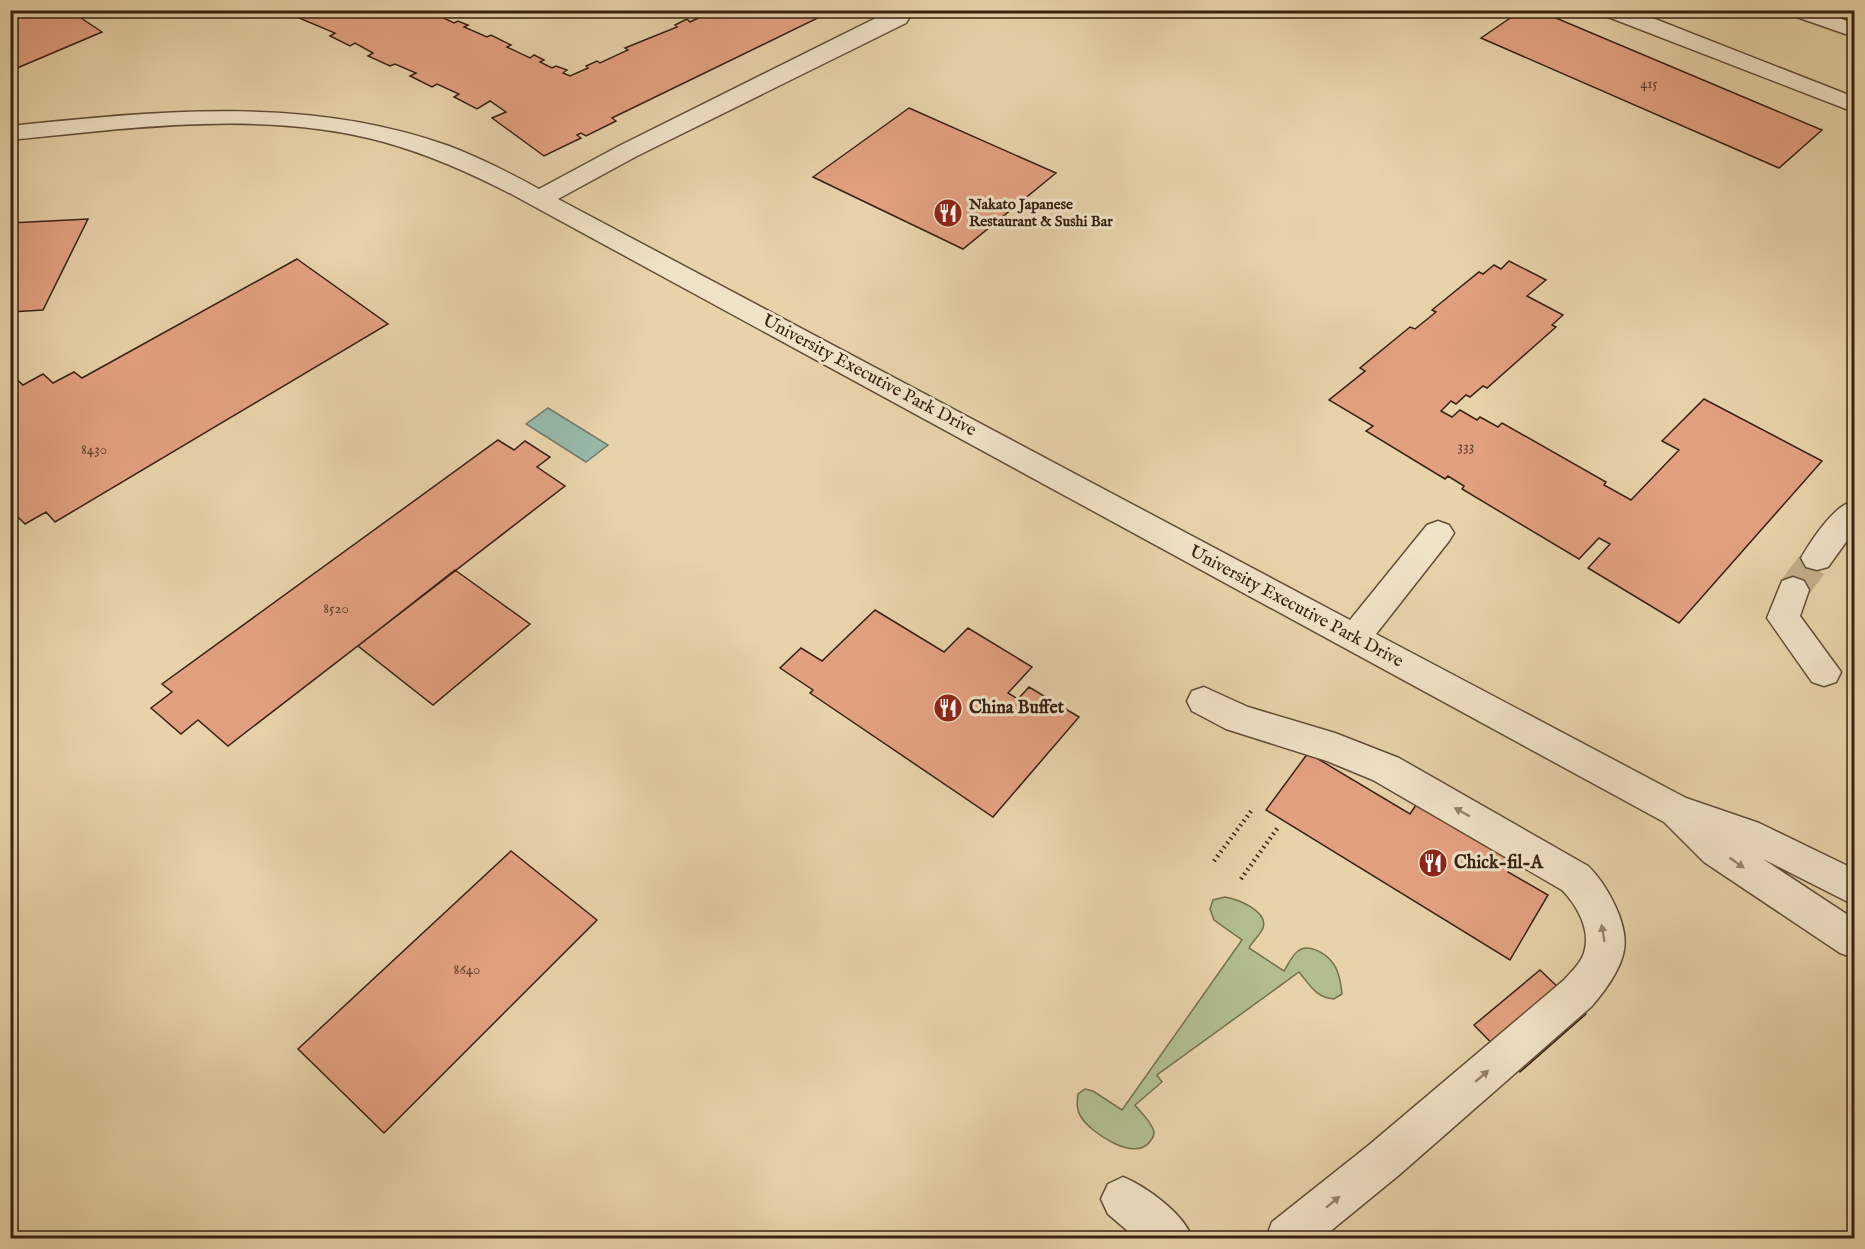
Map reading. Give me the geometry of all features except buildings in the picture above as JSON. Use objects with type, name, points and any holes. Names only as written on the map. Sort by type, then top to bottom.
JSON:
[{"type":"street","points":[[538,200],[628,151],[898,18],[904,10]]},
{"type":"street","points":[[1611,10],[1854,105]]},
{"type":"street","points":[[1799,10],[1854,32]]},
{"type":"street","name":"University Executive Park Drive","points":[[10,133],[203,118],[297,120],[377,133],[438,151],[538,200],[1677,811],[1714,820],[1742,831],[1854,888]]},
{"type":"street","points":[[1817,558],[1851,513],[1854,514]]},
{"type":"street","points":[[1354,638],[1438,533]]},
{"type":"street","points":[[1793,590],[1783,618],[1824,672]]},
{"type":"street","points":[[1204,701],[1239,719],[1335,748],[1386,769],[1559,867],[1587,890],[1596,907],[1604,933],[1605,950],[1600,963],[1593,976],[1578,993],[1384,1160],[1288,1239]]},
{"type":"street","name":"University Executive Park Drive","points":[[1677,811],[1717,850],[1854,940]]},
{"type":"street","points":[[1123,1199],[1170,1239]]},
{"type":"path","points":[[1214,861],[1252,810]]},
{"type":"path","points":[[1241,879],[1279,826]]},
{"type":"green space","points":[[1225,897],[1251,907],[1257,911],[1264,922],[1263,928],[1249,948],[1284,971],[1298,951],[1307,948],[1316,950],[1325,955],[1334,965],[1342,994],[1334,999],[1322,996],[1299,972],[1157,1075],[1162,1082],[1135,1105],[1154,1132],[1144,1147],[1136,1149],[1115,1144],[1086,1124],[1078,1109],[1078,1094],[1085,1089],[1093,1091],[1122,1110],[1242,940],[1214,920],[1210,909],[1213,900]]},
{"type":"shaded area","points":[[548,408],[608,445],[586,462],[526,424]]},
{"type":"tunnel","points":[[1793,590],[1817,558]]},
{"type":"place","name":"Nakato Japanese Restaurant & Sushi Bar","points":[[948,213]]},
{"type":"place","name":"China Buffet","points":[[948,708]]},
{"type":"place","name":"Chick-fil-A","points":[[1433,863]]}]
